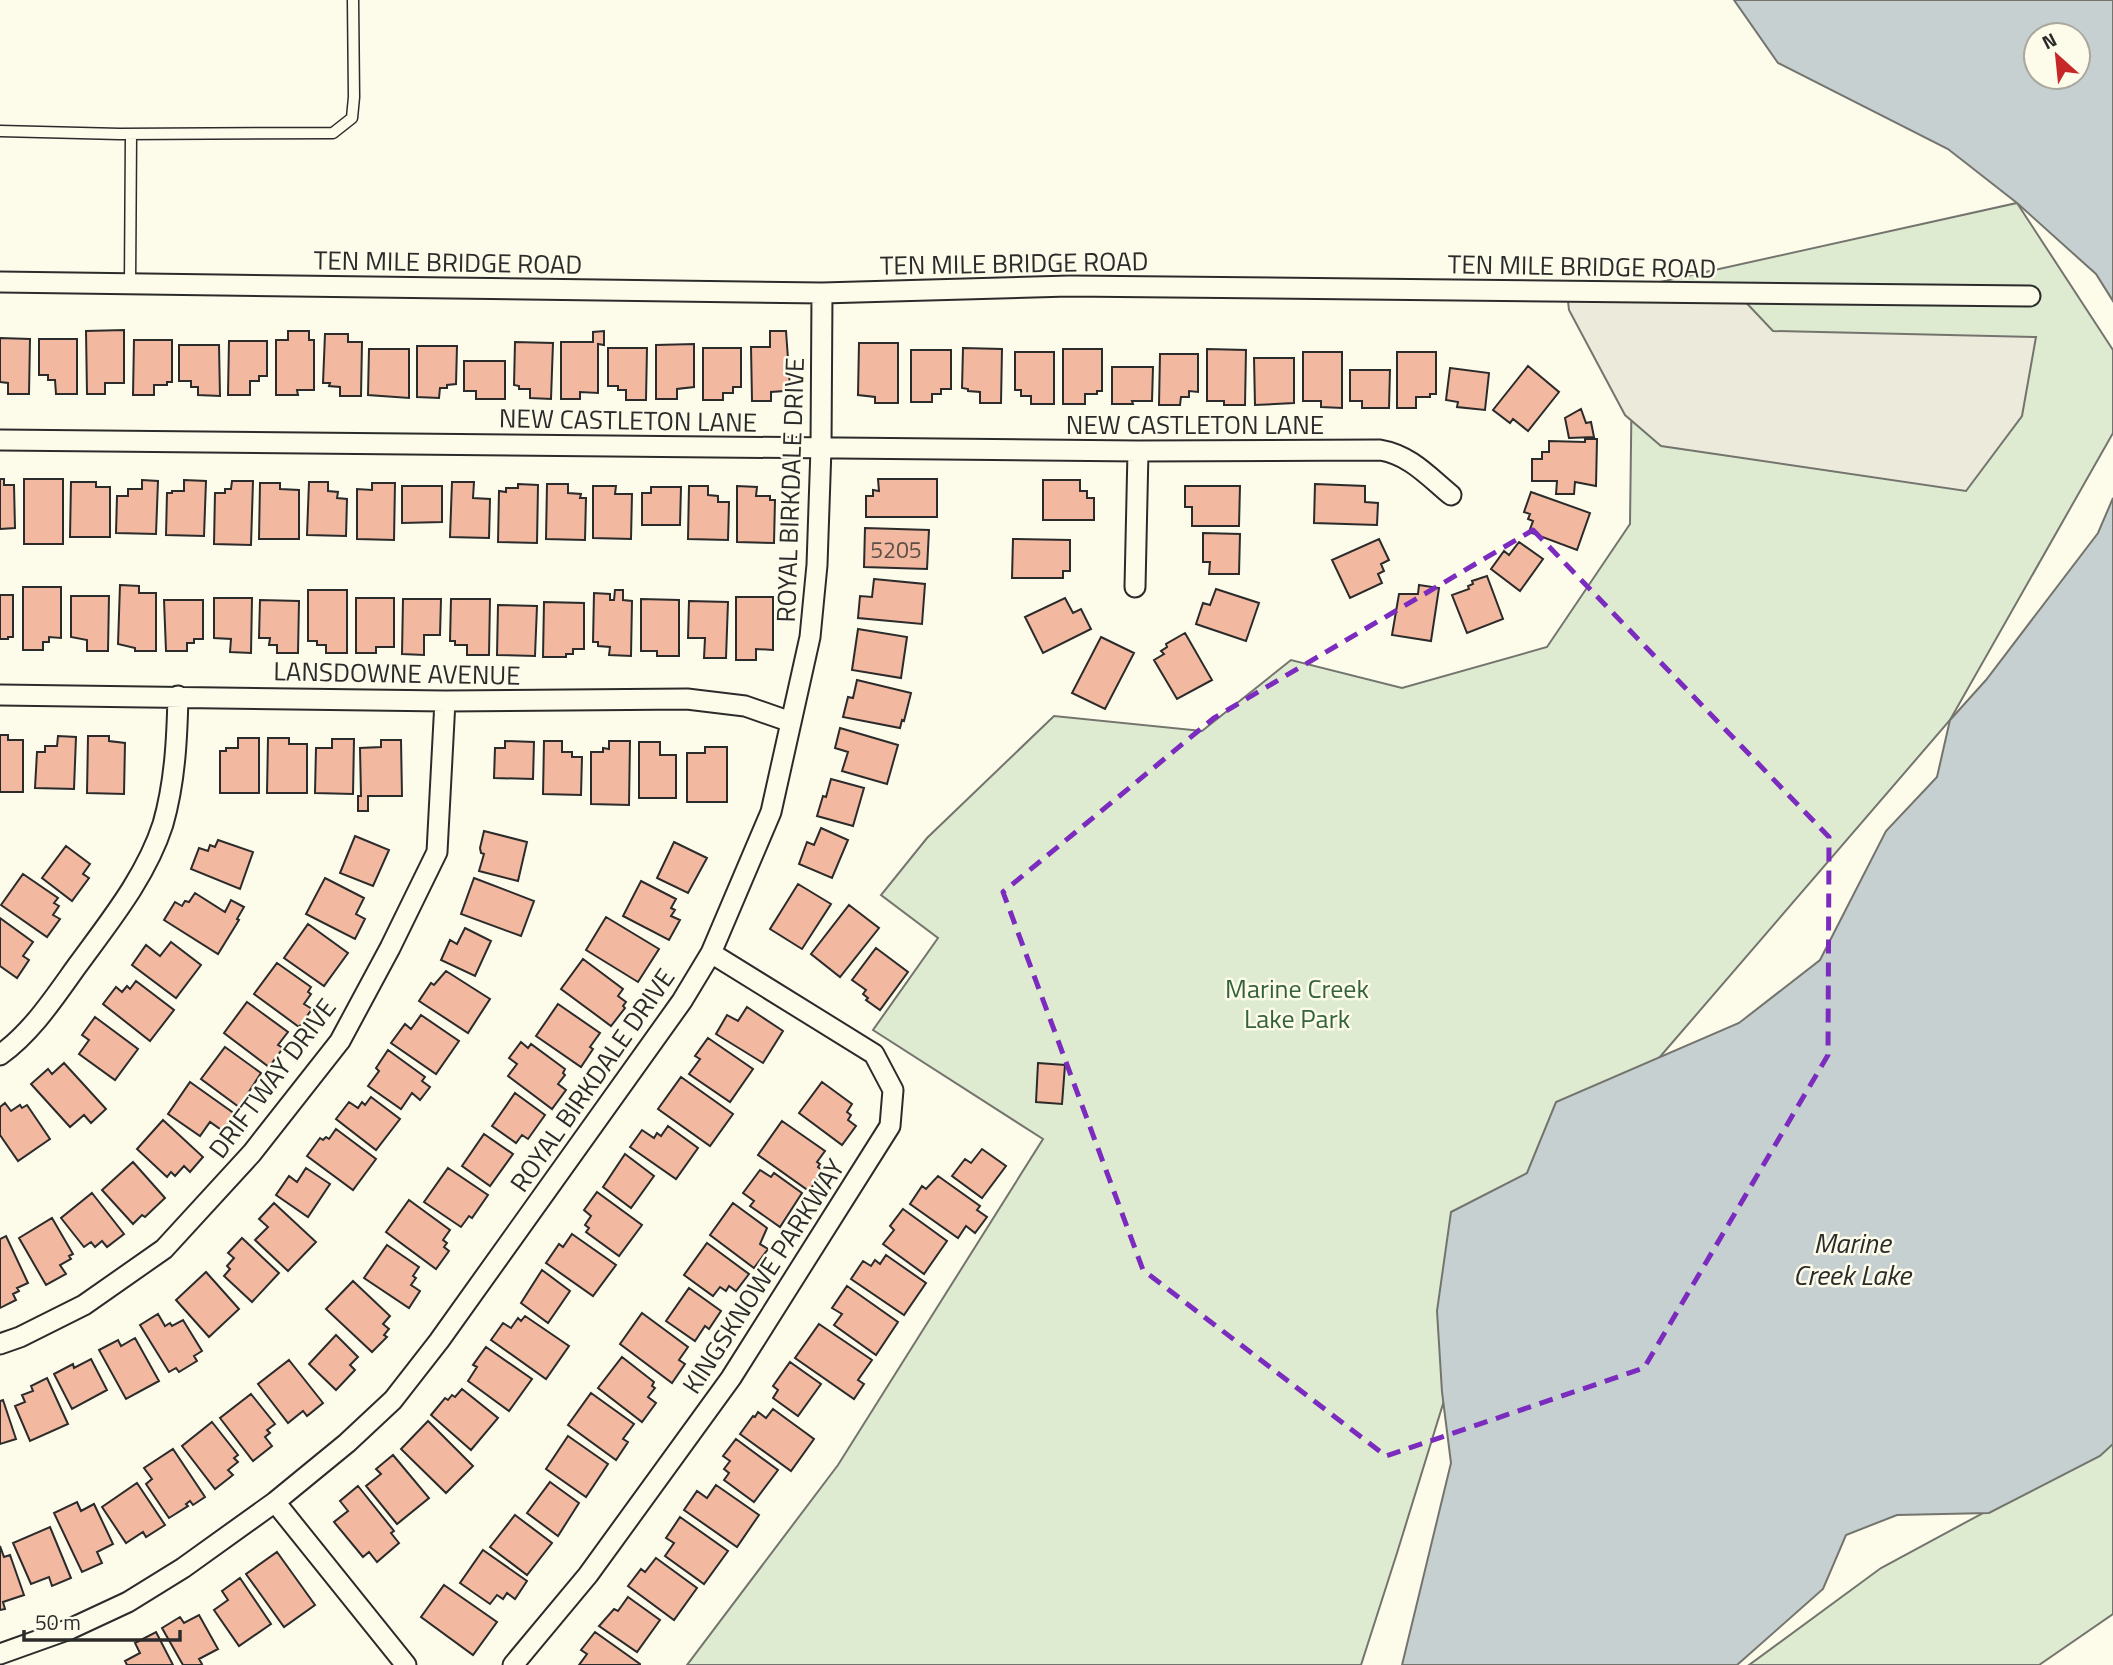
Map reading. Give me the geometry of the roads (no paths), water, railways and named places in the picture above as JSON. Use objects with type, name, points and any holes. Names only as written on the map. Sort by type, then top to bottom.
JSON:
[{"type":"street","name":"TEN MILE BRIDGE ROAD","points":[[0,282],[822,293],[1069,286],[2030,296]]},
{"type":"street","name":"ROYAL BIRKDALE DRIVE","points":[[0,1654],[70,1629],[128,1602],[183,1568],[275,1502],[347,1443],[393,1400],[439,1341],[658,1034],[711,953],[771,812],[810,638],[817,565],[822,293]]},
{"type":"street","name":"NEW CASTLETON LANE","points":[[0,440],[1138,451],[1380,450],[1396,453],[1410,460],[1451,495]]},
{"type":"street","points":[[1135,587],[1138,451]]},
{"type":"street","name":"LANSDOWNE AVENUE","points":[[0,695],[445,701],[687,699],[745,706],[791,722]]},
{"type":"street","points":[[0,1055],[14,1045],[44,1012],[119,909],[148,858],[162,826],[171,792],[177,749],[178,696]]},
{"type":"street","name":"DRIFTWAY DRIVE","points":[[0,1344],[84,1305],[164,1249],[252,1153],[340,1041],[437,852],[445,701]]},
{"type":"street","name":"KINGSKNOWE PARKWAY","points":[[513,1665],[588,1575],[731,1378],[890,1126],[893,1090],[874,1054],[711,953]]},
{"type":"street","points":[[275,1502],[406,1665]]},
{"type":"lane","points":[[0,131],[131,134],[333,133],[352,118],[353,0]]},
{"type":"lane","points":[[130,284],[131,134]]},
{"type":"water","points":[[1734,0],[2113,0],[2113,301],[2096,274],[2017,203],[1948,149],[1778,63]]},
{"type":"water","name":"Marine Creek Lake","points":[[2113,498],[2113,1444],[2100,1456],[1989,1513],[1897,1515],[1846,1535],[1823,1589],[1737,1665],[1402,1665],[1451,1463],[1442,1392],[1437,1311],[1451,1212],[1527,1173],[1556,1102],[1739,1023],[1820,960],[1886,831],[1937,777],[1950,720],[1986,680],[2098,533]]},
{"type":"park label","name":"Marine Creek Lake Park","points":[[1297,1003]]}]
